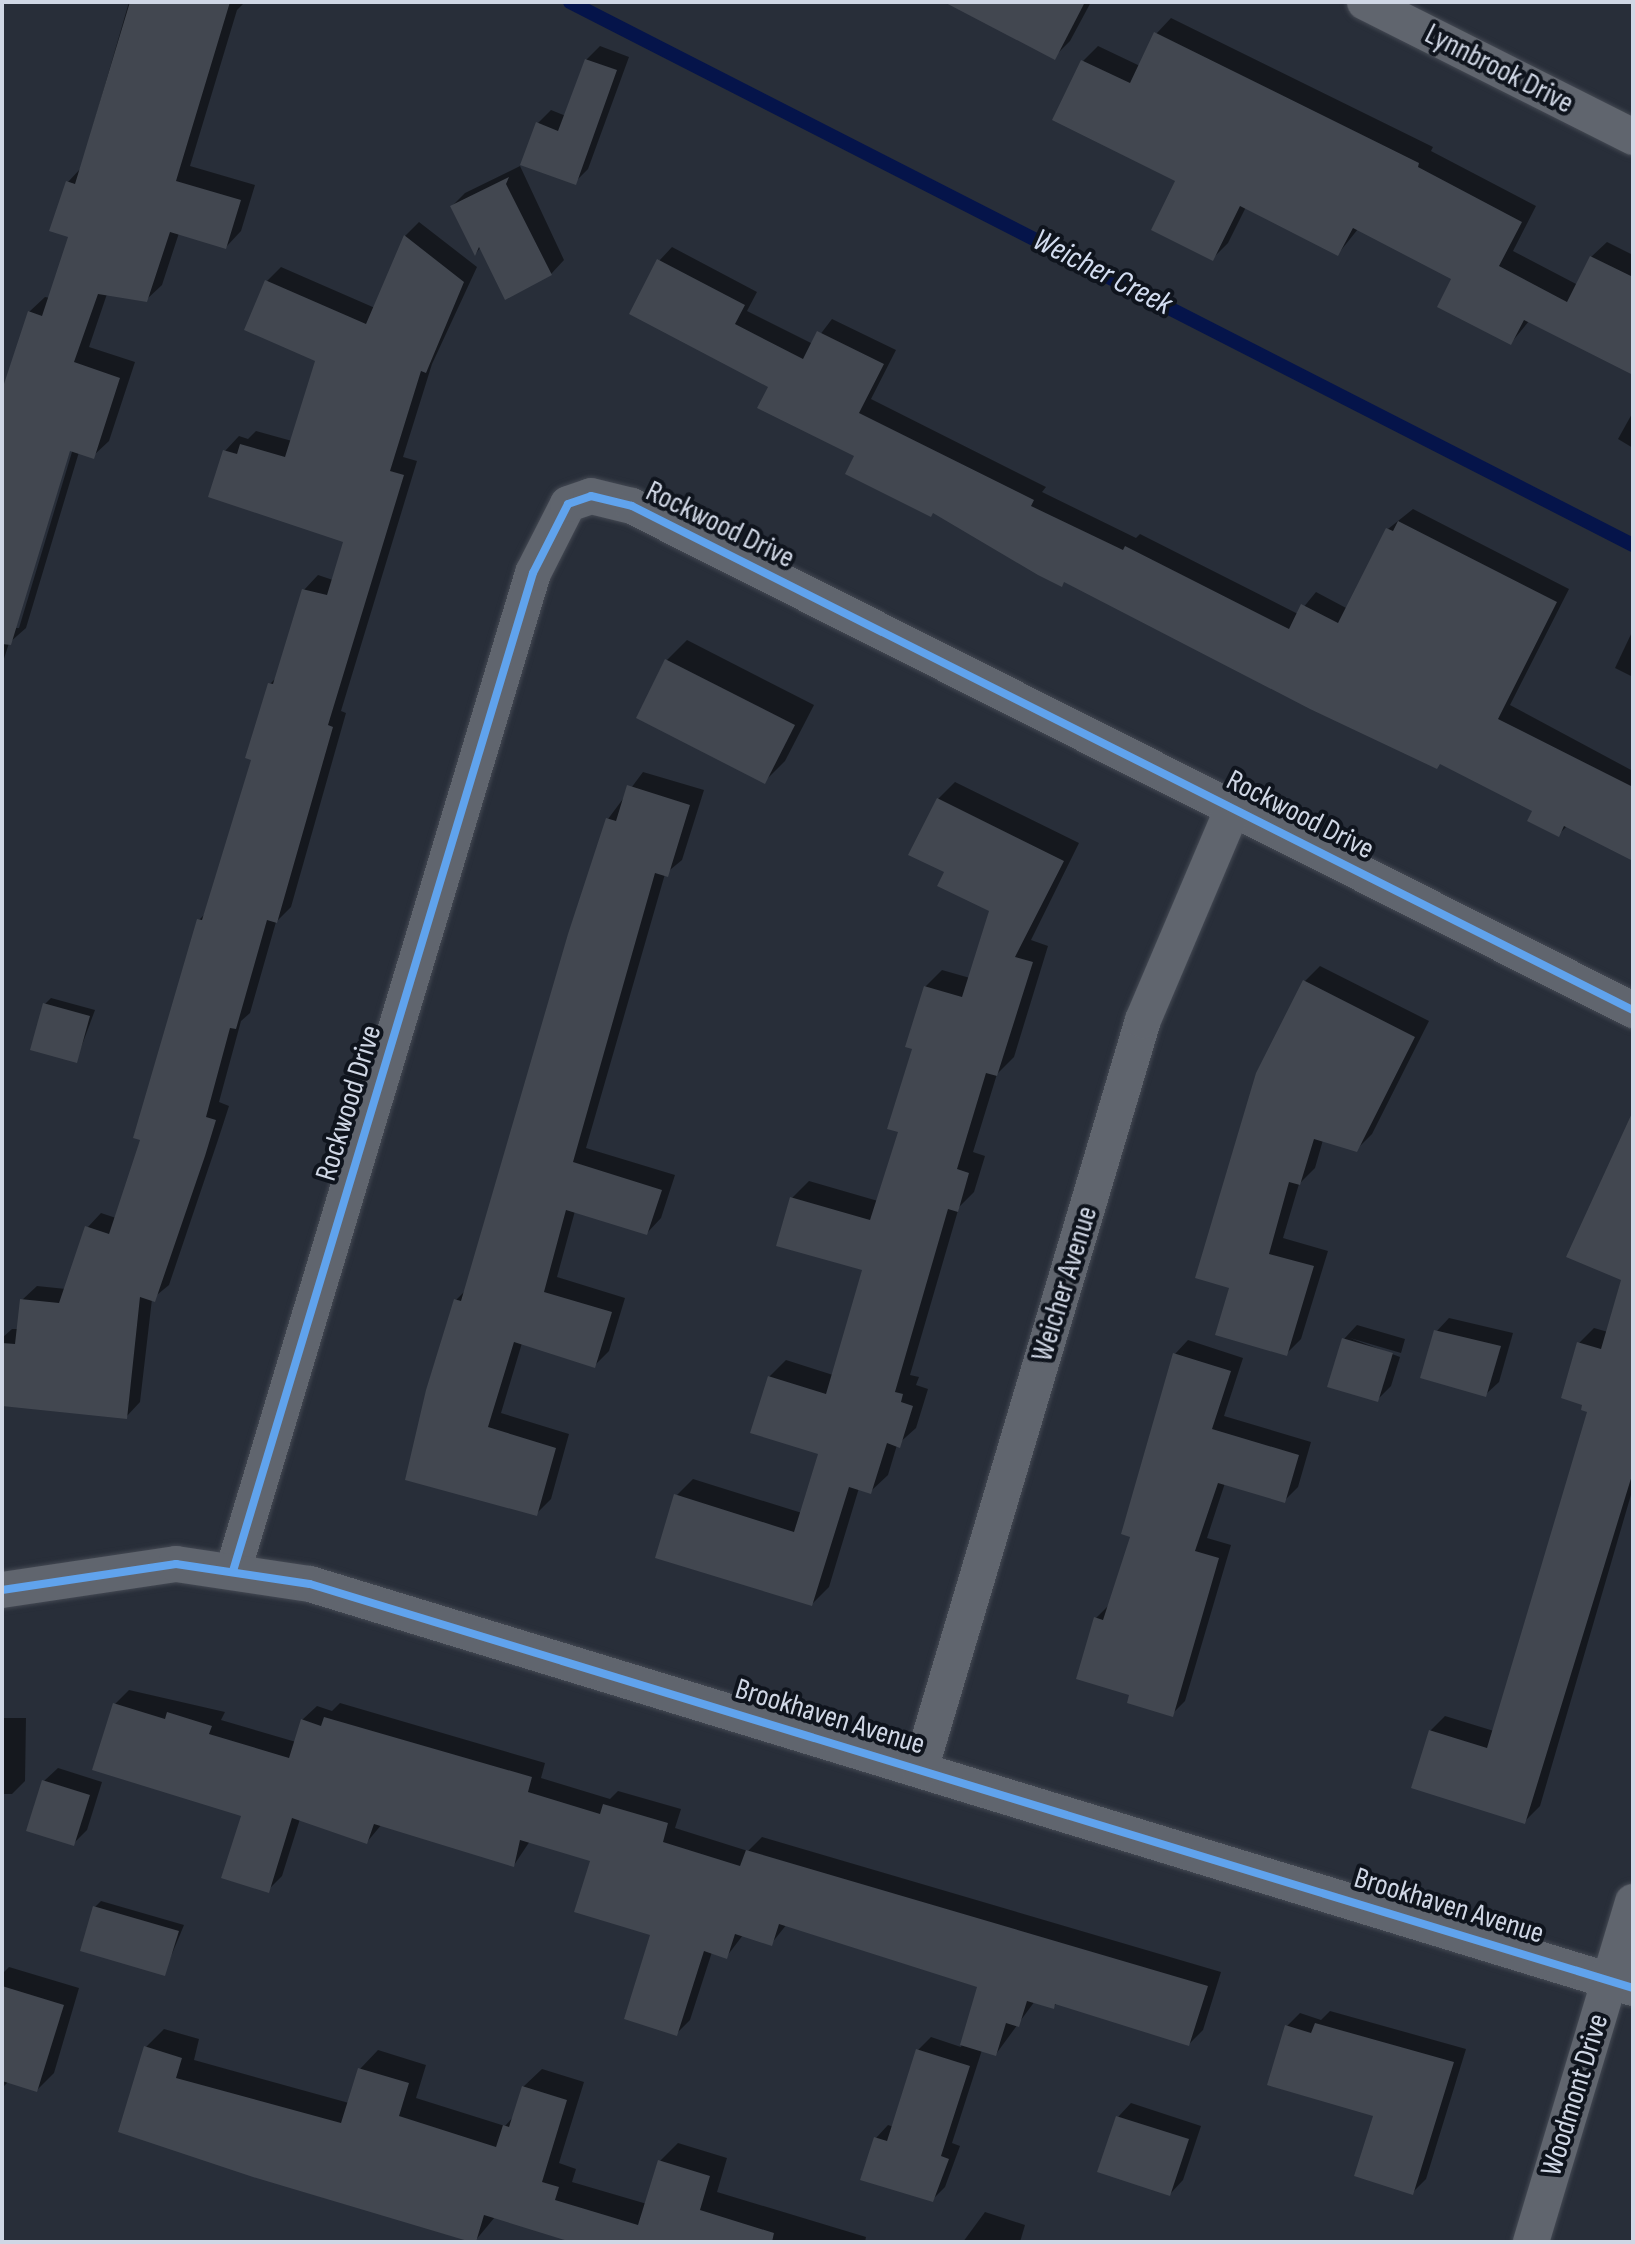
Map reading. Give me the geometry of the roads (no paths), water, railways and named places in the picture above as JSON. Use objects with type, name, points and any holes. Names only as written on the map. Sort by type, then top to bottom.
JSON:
[{"type":"street","name":"Lynnbrook Drive","points":[[1365,2],[1633,137]]},
{"type":"street","name":"Rockwood Drive","points":[[233,1571],[533,573],[568,504],[591,496],[632,506],[1633,1010]]},
{"type":"street","name":"Weicher Avenue","points":[[920,1770],[1143,1020],[1170,946],[1233,808]]},
{"type":"street","name":"Brookhaven Avenue","points":[[2,1590],[146,1567],[233,1571],[310,1584],[1621,1984]]},
{"type":"street","name":"Woodmont Drive","points":[[1531,2242],[1621,1984],[1633,1902]]},
{"type":"waterway","name":"Weicher Creek","points":[[570,2],[1633,545]]}]
